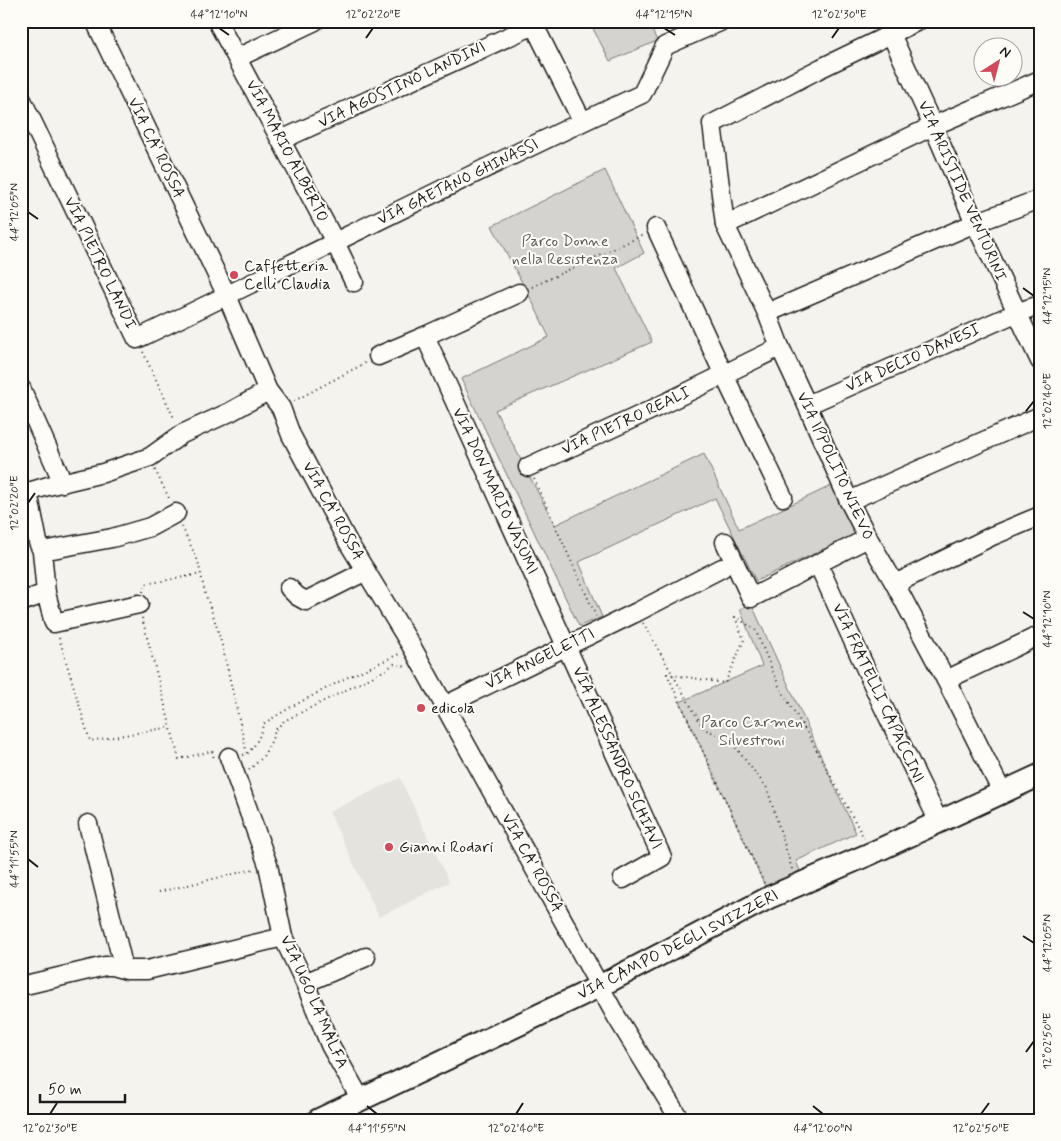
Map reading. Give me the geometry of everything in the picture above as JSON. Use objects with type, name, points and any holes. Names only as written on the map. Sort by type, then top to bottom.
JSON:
[{"type":"main road","name":"VIA CAMPO DEGLI SVIZZERI","points":[[318,1120],[600,986],[770,897],[872,853],[1040,775]]},
{"type":"street","name":"VIA CA' ROSSA","points":[[95,21],[227,296],[268,392],[281,408],[291,435],[348,542],[415,653],[616,1016],[680,1120]]},
{"type":"street","name":"VIA MARIO ALBERTO","points":[[217,21],[335,242],[354,282]]},
{"type":"street","points":[[237,58],[315,21]]},
{"type":"street","name":"VIA GAETANO GHINASSI","points":[[227,296],[642,94],[665,46],[722,21]]},
{"type":"street","points":[[888,28],[918,21]]},
{"type":"street","name":"VIA AGOSTINO LANDINI","points":[[281,140],[534,25],[582,122]]},
{"type":"street","name":"VIA IPPOLITO NIEVO","points":[[888,28],[821,68],[712,124],[725,225],[768,313],[780,347],[808,405],[849,501],[946,680],[1002,792]]},
{"type":"street","name":"VIA ARISTIDE VENTURINI","points":[[888,28],[975,223],[1040,361]]},
{"type":"street","points":[[725,225],[933,126],[1040,80]]},
{"type":"street","name":"VIA PIETRO LANDI","points":[[21,98],[136,339],[227,296]]},
{"type":"street","points":[[768,313],[975,223],[1040,199]]},
{"type":"street","points":[[656,228],[783,497]]},
{"type":"street","points":[[378,356],[519,293]]},
{"type":"street","name":"VIA DECIO DANESI","points":[[808,405],[1018,312],[1040,305]]},
{"type":"street","name":"VIA DON MARIO VASUMI","points":[[425,336],[566,646]]},
{"type":"street","name":"VIA PIETRO REALI","points":[[528,467],[780,347]]},
{"type":"street","points":[[21,388],[63,483]]},
{"type":"street","points":[[139,604],[54,623],[46,593],[42,551],[38,542],[28,492],[102,473],[150,457],[182,434],[268,392]]},
{"type":"street","points":[[849,501],[1040,416]]},
{"type":"street","points":[[42,551],[112,538],[150,527],[176,513]]},
{"type":"street","points":[[895,584],[992,536],[1040,516]]},
{"type":"street","points":[[725,542],[751,598],[868,538]]},
{"type":"street","name":"VIA FRATELLI CAPACCINI","points":[[818,564],[879,698],[939,822]]},
{"type":"street","name":"VIA ANGELETTI","points":[[444,706],[722,568]]},
{"type":"street","points":[[289,588],[306,601],[366,571]]},
{"type":"street","points":[[21,602],[46,593]]},
{"type":"street","points":[[946,680],[1040,635]]},
{"type":"street","name":"VIA ALESSANDRO SCHIAVI","points":[[566,646],[662,857],[623,879]]},
{"type":"street","name":"VIA UGO LA MALFA","points":[[229,758],[268,865],[283,937],[306,983],[330,1045],[361,1100]]},
{"type":"street","points":[[88,824],[121,958],[120,968]]},
{"type":"street","points":[[21,986],[105,966],[127,970],[147,970],[283,937]]},
{"type":"street","points":[[306,983],[366,957]]},
{"type":"path","points":[[519,293],[656,228]]},
{"type":"path","points":[[136,339],[182,434]]},
{"type":"path","points":[[281,408],[378,356]]},
{"type":"path","points":[[150,457],[198,561],[205,593],[222,645],[247,754]]},
{"type":"path","points":[[528,467],[596,616]]},
{"type":"path","points":[[201,574],[145,584],[139,604],[179,759],[212,751],[215,760],[247,754],[262,734],[263,724],[291,707],[346,678],[415,653]]},
{"type":"path","points":[[636,612],[704,729],[729,739],[767,788],[798,885]]},
{"type":"path","points":[[770,897],[740,828],[667,674],[725,683],[744,640],[735,618],[755,629],[778,686],[810,738],[872,853]]},
{"type":"path","points":[[54,623],[90,742],[171,727]]},
{"type":"path","points":[[236,777],[251,768],[262,758],[276,730],[284,721],[380,673],[394,664],[404,666],[415,653]]},
{"type":"path","points":[[159,892],[268,865]]},
{"type":"shaded area","name":"Gianni Rodari","points":[[400,778],[449,882],[379,917],[329,812]]},
{"type":"green space","points":[[589,21],[648,21],[657,41],[610,61]]},
{"type":"green space","name":"Parco Donne nella Resistenza","points":[[605,170],[644,253],[616,268],[652,342],[495,410],[555,525],[704,454],[739,529],[833,485],[858,533],[756,581],[715,498],[579,562],[602,617],[579,626],[461,379],[549,337],[492,226]]},
{"type":"green space","name":"Parco Carmen Silvestroni","points":[[751,603],[856,833],[796,861],[800,871],[766,888],[680,702],[762,666],[740,609]]},
{"type":"place","name":"Caffetteria Celli Claudia","points":[[234,275]]},
{"type":"place","name":"edicola","points":[[421,708]]},
{"type":"place","name":"Gianni Rodari","points":[[389,847]]}]
